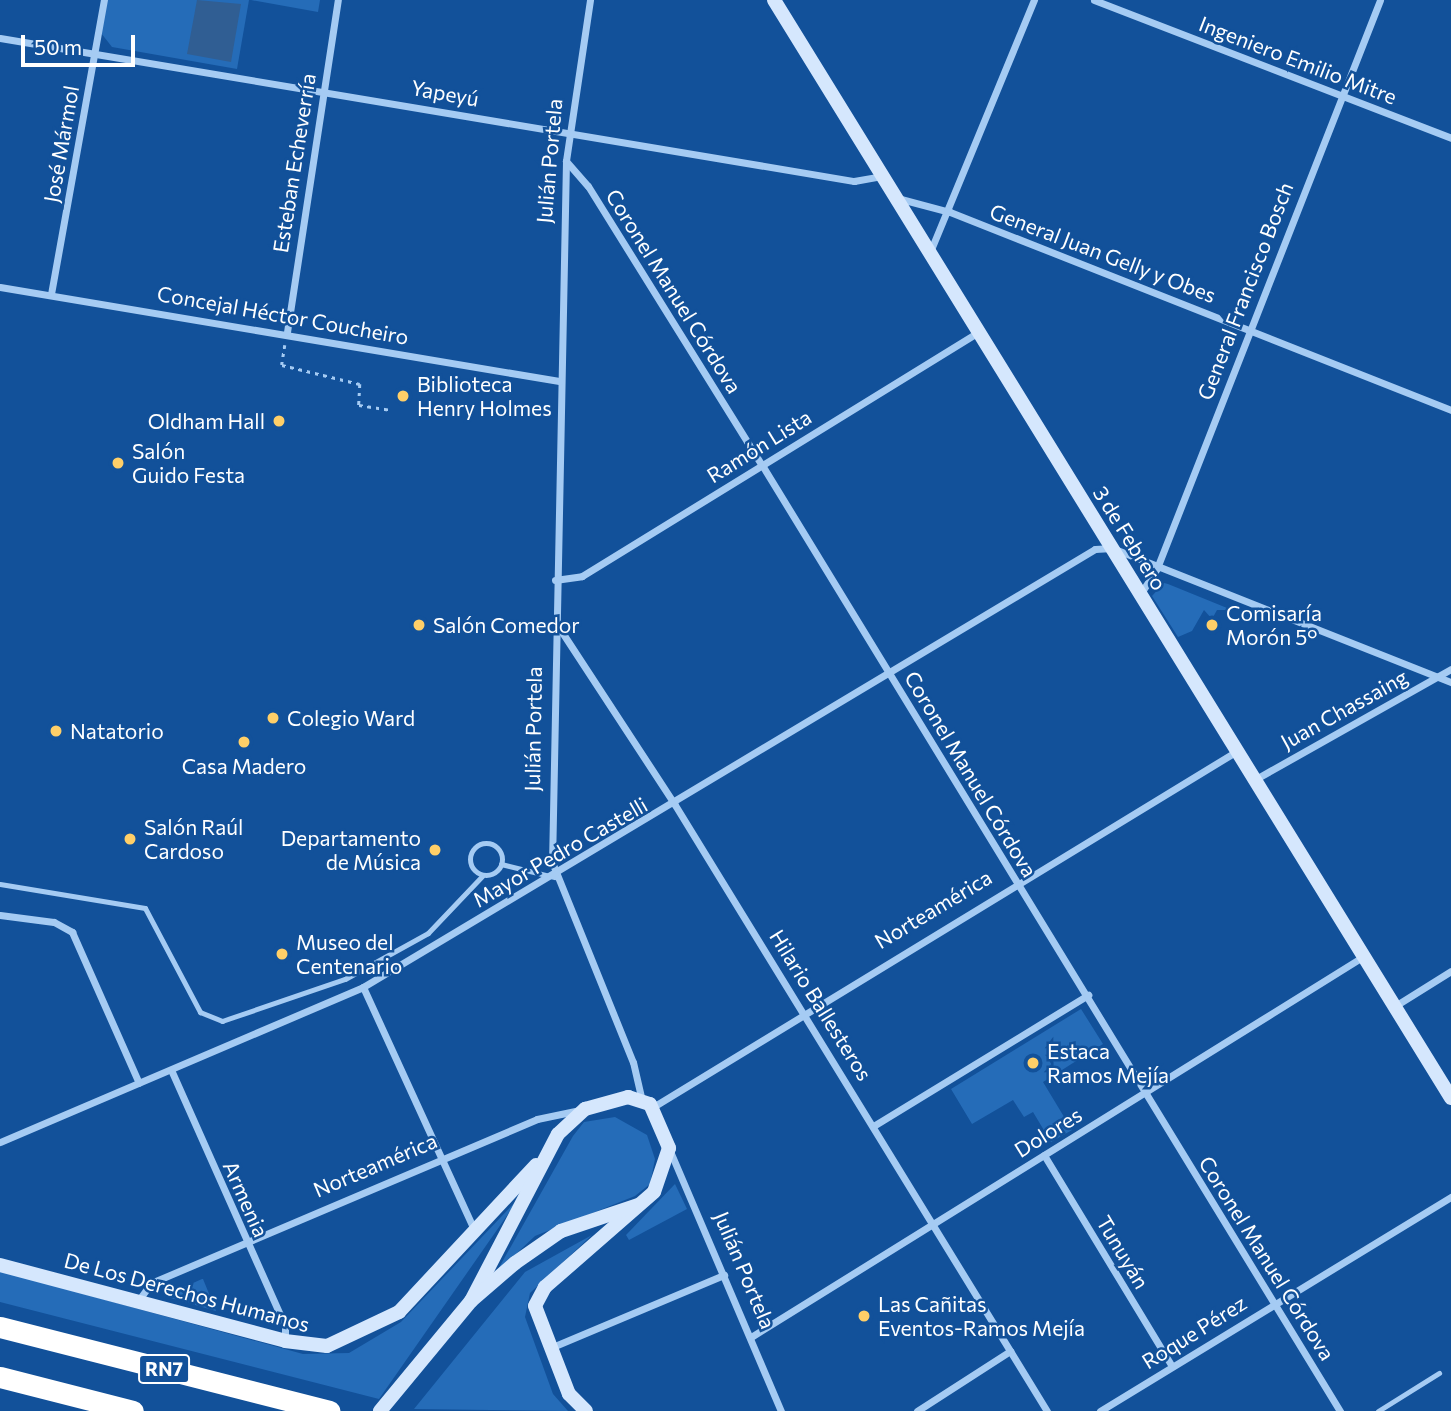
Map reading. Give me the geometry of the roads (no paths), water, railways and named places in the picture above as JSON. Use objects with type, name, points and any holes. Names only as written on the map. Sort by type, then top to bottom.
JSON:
[{"type":"highway","name":"RN7","points":[[0,1327],[329,1411]]},
{"type":"highway","name":"RN7","points":[[0,1377],[132,1411]]},
{"type":"highway","points":[[0,1388],[73,1396]]},
{"type":"street","name":"José Mármol","points":[[51,294],[104,0]]},
{"type":"street","name":"Esteban Echeverría","points":[[287,332],[322,89],[338,0]]},
{"type":"street","name":"Julián Portela","points":[[590,0],[566,161],[555,580],[554,877],[633,1062],[647,1103],[669,1148],[781,1411]]},
{"type":"street","name":"3 de Febrero","points":[[774,0],[1451,1098]]},
{"type":"street","points":[[930,253],[950,212],[1034,0]]},
{"type":"street","name":"Ingeniero Emilio Mitre","points":[[1094,0],[1451,138]]},
{"type":"street","name":"General Francisco Bosch","points":[[1140,594],[1157,568],[1380,0]]},
{"type":"street","name":"Yapeyú","points":[[0,38],[322,89],[854,181],[882,176]]},
{"type":"street","name":"Coronel Manuel Córdova","points":[[566,161],[588,186],[762,465],[1340,1411]]},
{"type":"street","name":"General Juan Gelly y Obes","points":[[896,198],[950,212],[1451,410]]},
{"type":"street","name":"Concejal Héctor Coucheiro","points":[[0,287],[287,332],[559,381]]},
{"type":"street","name":"Ramón Lista","points":[[555,580],[582,576],[978,332]]},
{"type":"street","points":[[1112,548],[1451,682]]},
{"type":"street","name":"Mayor Pedro Castelli","points":[[0,1142],[139,1083],[172,1072],[363,987],[675,805],[1095,549],[1112,548]]},
{"type":"street","name":"Hilario Ballesteros","points":[[556,624],[675,805],[874,1125],[1047,1411]]},
{"type":"street","name":"Juan Chassaing","points":[[1254,780],[1451,669]]},
{"type":"street","name":"Norteamérica","points":[[138,1301],[151,1283],[537,1119],[585,1109],[647,1103],[804,1012],[1237,751]]},
{"type":"street","points":[[0,915],[64,925],[79,944],[139,1083]]},
{"type":"street","name":"Dolores","points":[[751,1337],[932,1222],[1364,956]]},
{"type":"street","points":[[1394,1006],[1451,971]]},
{"type":"street","points":[[363,987],[476,1233]]},
{"type":"street","points":[[874,1125],[1088,995]]},
{"type":"street","name":"Armenia","points":[[172,1072],[285,1326],[285,1341]]},
{"type":"street","name":"De Los Derechos Humanos","points":[[0,1265],[285,1341],[327,1346],[383,1322],[476,1233],[585,1109]]},
{"type":"street","points":[[586,1411],[569,1394],[550,1349],[536,1314],[538,1297],[643,1204],[662,1176],[669,1148]]},
{"type":"street","name":"Tunuyán","points":[[1044,1155],[1172,1366]]},
{"type":"street","points":[[380,1411],[471,1301],[525,1204],[541,1158]]},
{"type":"street","name":"Roque Pérez","points":[[1100,1411],[1451,1197]]},
{"type":"street","points":[[471,1301],[561,1231],[643,1204]]},
{"type":"street","points":[[550,1349],[724,1275]]},
{"type":"street","points":[[917,1411],[1010,1351]]},
{"type":"lane","points":[[482,876],[469,860],[475,846],[493,844],[501,864]]},
{"type":"lane","points":[[0,884],[145,908],[200,1012],[222,1021],[345,979],[428,933],[482,876],[501,864],[554,877]]},
{"type":"lane","points":[[1378,1411],[1439,1373]]},
{"type":"place","name":"Biblioteca Henry Holmes","points":[[403,396]]},
{"type":"place","name":"Oldham Hall","points":[[279,421]]},
{"type":"place","name":"Salón Guido Festa","points":[[118,463]]},
{"type":"place","name":"Salón Comedor","points":[[419,625]]},
{"type":"place","name":"Comisaría Morón 5°","points":[[1212,625]]},
{"type":"place","name":"Colegio Ward","points":[[273,718]]},
{"type":"place","name":"Natatorio","points":[[56,731]]},
{"type":"place","name":"Casa Madero","points":[[244,742]]},
{"type":"place","name":"Salón Raúl Cardoso","points":[[130,839]]},
{"type":"place","name":"Departamento de Música","points":[[435,850]]},
{"type":"place","name":"Museo del Centenario","points":[[282,954]]},
{"type":"place","name":"Estaca Ramos Mejía","points":[[1033,1063]]},
{"type":"place","name":"Las Cañitas Eventos-Ramos Mejía","points":[[864,1316]]}]
